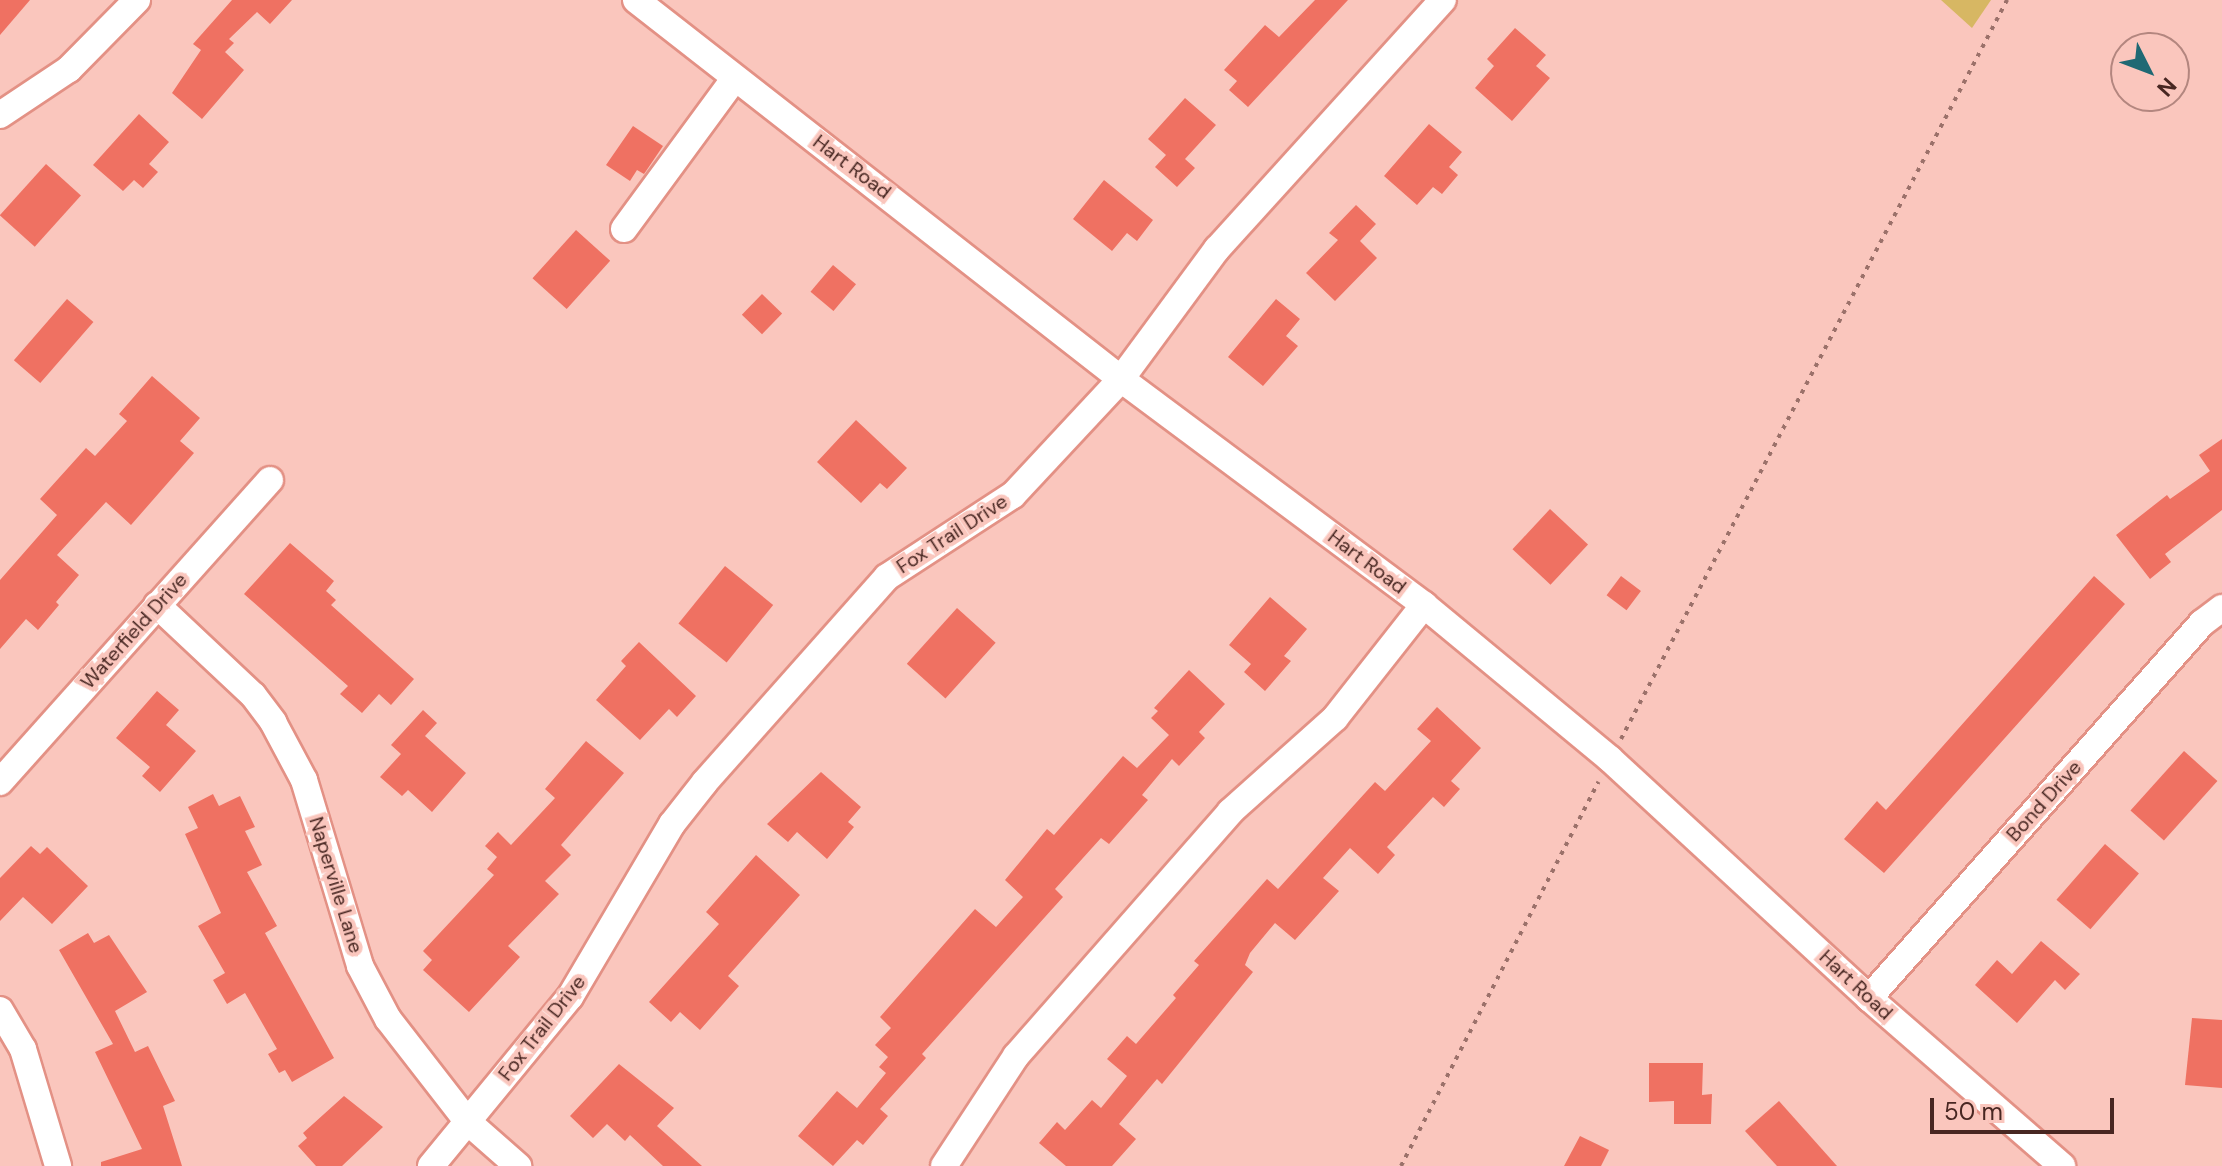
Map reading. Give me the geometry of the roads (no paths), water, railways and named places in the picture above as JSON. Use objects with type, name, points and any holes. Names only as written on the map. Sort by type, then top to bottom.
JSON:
[{"type":"street","points":[[0,115],[69,69],[137,0]]},
{"type":"street","name":"Hart Road","points":[[636,0],[1121,379],[1424,605],[1610,759],[1869,998],[2062,1166]]},
{"type":"street","name":"Fox Trail Drive","points":[[431,1166],[570,997],[672,824],[705,782],[887,577],[1013,495],[1121,379],[1217,249],[1443,0]]},
{"type":"street","points":[[624,229],[735,78]]},
{"type":"street","name":"Waterfield Drive","points":[[0,782],[270,480]]},
{"type":"street","name":"Naperville Lane","points":[[157,605],[253,695],[273,722],[304,780],[360,966],[388,1019],[468,1122],[518,1166]]},
{"type":"street","points":[[944,1166],[979,1104],[1016,1056],[1230,812],[1335,718],[1424,605]]},
{"type":"street","name":"Bond Drive","points":[[1869,998],[2202,623],[2222,608]]},
{"type":"street","points":[[0,1010],[23,1049],[58,1166]]}]
